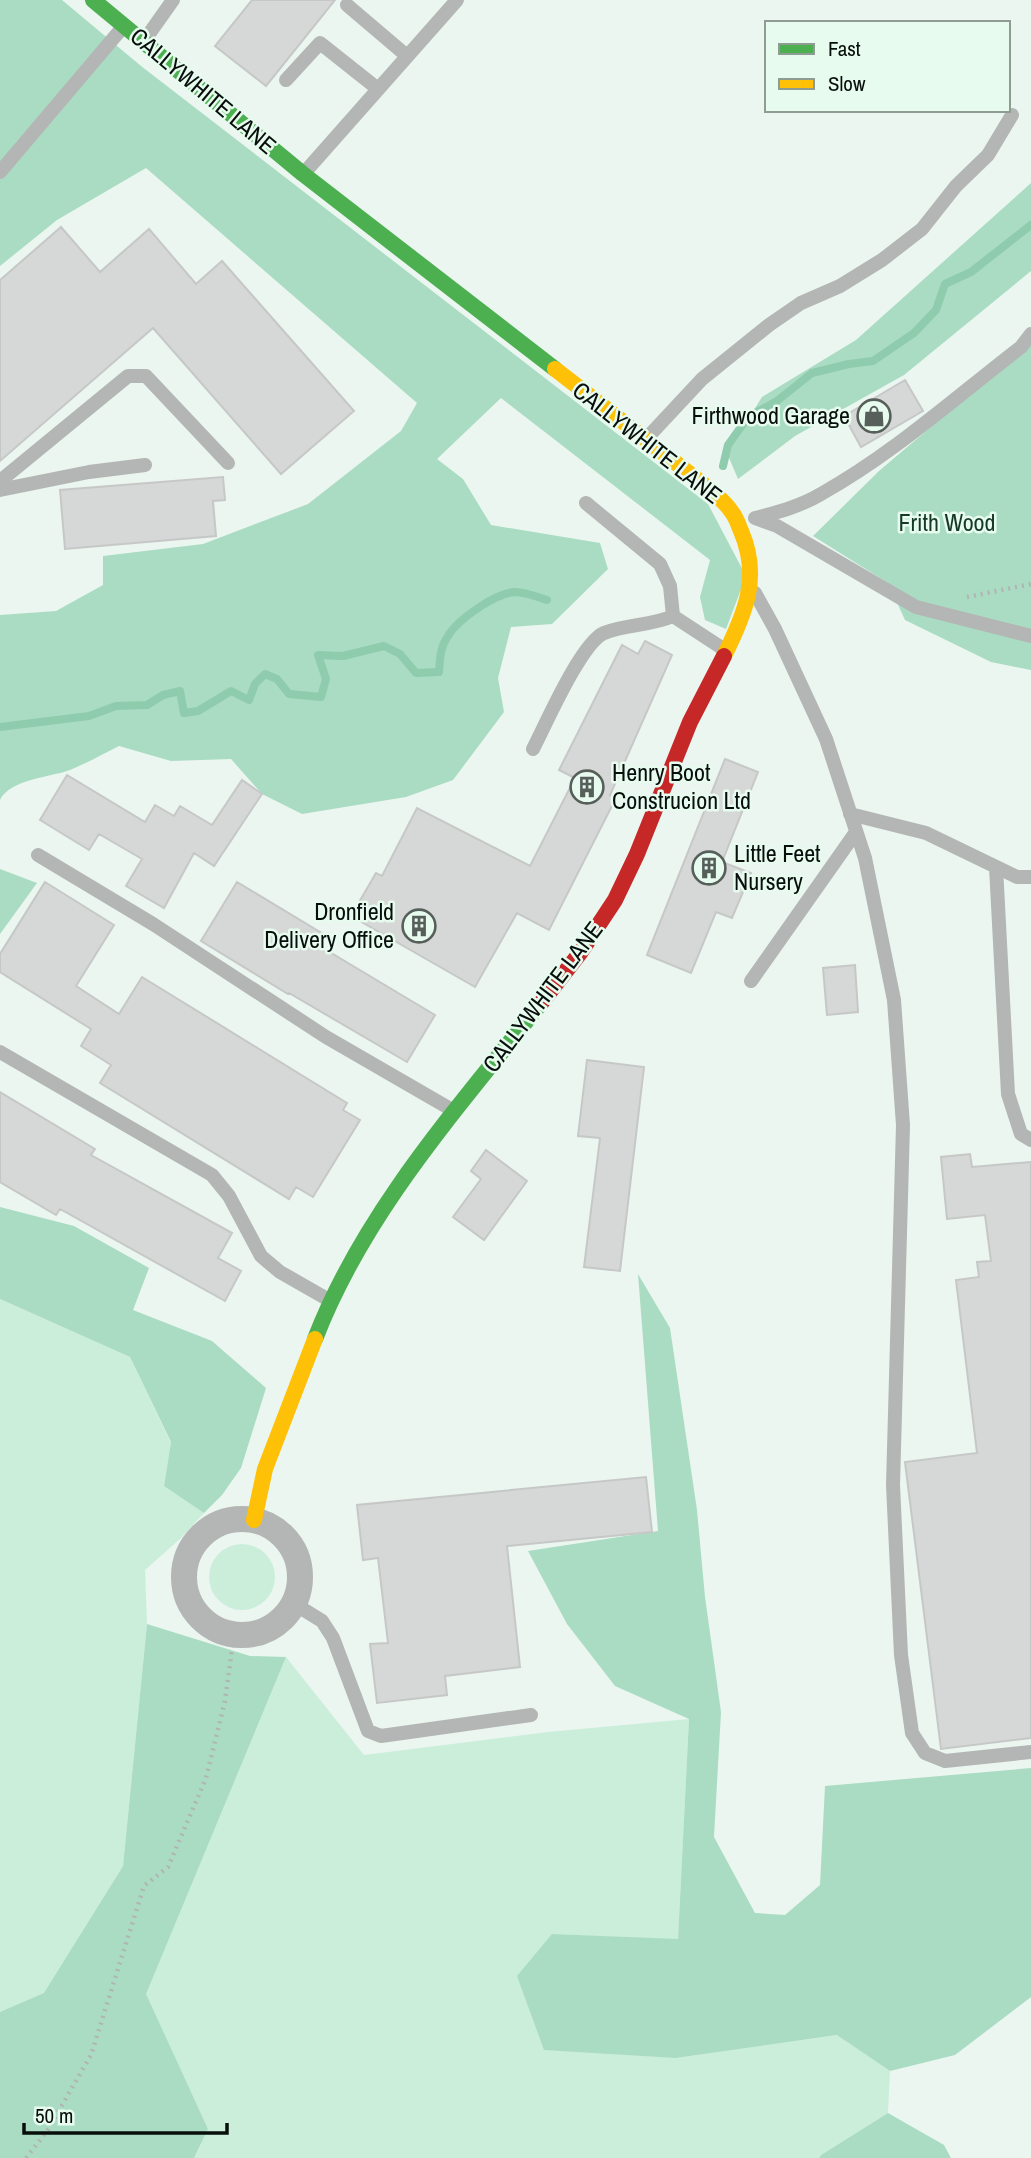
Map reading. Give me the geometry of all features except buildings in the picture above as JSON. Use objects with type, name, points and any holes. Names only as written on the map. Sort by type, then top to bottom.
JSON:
[{"type":"street","name":"CALLYWHITE LANE","points":[[93,0],[303,174],[712,491],[736,519],[746,540],[751,564],[751,585],[738,628],[690,722],[637,854],[615,900],[580,953],[428,1145],[368,1230],[330,1300],[265,1469],[254,1520]]},
{"type":"street","points":[[240,1519],[254,1520],[276,1530],[289,1543],[298,1560],[300,1578],[297,1597],[288,1613],[275,1626],[258,1633],[234,1634],[220,1631],[203,1620],[191,1605],[185,1586],[185,1567],[192,1548],[204,1533],[221,1523],[240,1519]]},
{"type":"lane","points":[[143,42],[173,0]]},
{"type":"lane","points":[[303,174],[457,0]]},
{"type":"lane","points":[[347,5],[407,56]]},
{"type":"lane","points":[[0,172],[124,26]]},
{"type":"lane","points":[[286,80],[320,43],[378,89]]},
{"type":"lane","points":[[645,440],[702,379],[769,324],[801,303],[840,286],[882,260],[922,229],[956,186],[988,155],[1012,115]]},
{"type":"lane","points":[[736,519],[755,518],[788,509],[820,495],[883,455],[1021,347],[1031,334]]},
{"type":"lane","points":[[0,481],[128,376],[146,376],[228,463]]},
{"type":"lane","points":[[0,490],[89,472],[145,465]]},
{"type":"lane","points":[[586,503],[660,564],[670,586],[673,616]]},
{"type":"lane","points":[[755,518],[776,526],[916,607],[1031,636]]},
{"type":"lane","points":[[751,585],[775,629],[826,739],[865,858],[894,1000],[903,1125],[893,1485],[901,1655],[912,1734],[925,1753],[945,1761],[1031,1752]]},
{"type":"lane","points":[[673,616],[726,651]]},
{"type":"lane","points":[[533,749],[579,662],[599,636],[673,616]]},
{"type":"lane","points":[[850,814],[926,833],[1017,877],[1031,877]]},
{"type":"lane","points":[[751,981],[856,832]]},
{"type":"lane","points":[[38,855],[153,923],[326,1037],[455,1111]]},
{"type":"lane","points":[[996,867],[1008,1094],[1021,1134],[1031,1140]]},
{"type":"lane","points":[[0,1052],[212,1175],[229,1196],[261,1256],[280,1272],[330,1300]]},
{"type":"lane","points":[[293,1603],[322,1621],[333,1638],[368,1731],[381,1736],[531,1715]]},
{"type":"path","points":[[916,607],[1031,584]]},
{"type":"path","points":[[26,2158],[47,2132],[91,2055],[144,1886],[168,1867],[206,1778],[225,1700],[234,1634]]},
{"type":"green space","points":[[0,0],[62,0],[141,66],[708,504],[746,576],[726,629],[705,620],[700,597],[710,560],[501,398],[437,459],[463,479],[491,525],[600,543],[608,569],[552,624],[511,627],[498,678],[504,712],[453,780],[406,797],[302,814],[262,794],[231,759],[171,761],[119,746],[71,770],[19,784],[0,800],[0,615],[56,611],[103,585],[103,556],[203,544],[308,504],[401,431],[417,403],[146,168],[57,220],[0,266]]},
{"type":"green space","points":[[1031,183],[1031,271],[904,375],[795,436],[738,479],[727,453],[762,397],[856,340]]},
{"type":"green space","name":"Frith Wood","points":[[1031,342],[1031,670],[991,662],[905,620],[888,583],[813,536],[879,471]]},
{"type":"green space","points":[[0,869],[37,883],[0,934]]},
{"type":"green space","points":[[0,1207],[74,1226],[149,1268],[133,1310],[212,1341],[266,1388],[241,1468],[222,1495],[204,1513],[164,1486],[171,1442],[130,1357],[0,1299]]},
{"type":"green space","points":[[638,1274],[670,1328],[697,1510],[705,1597],[721,1712],[714,1837],[755,1913],[785,1915],[820,1885],[825,1786],[1031,1768],[1031,1997],[955,2055],[890,2071],[837,2035],[676,2058],[544,2050],[517,1976],[552,1934],[678,1939],[689,1719],[615,1686],[567,1624],[528,1551],[658,1531]]},
{"type":"green space","points":[[0,1299],[130,1357],[171,1443],[164,1485],[204,1513],[145,1570],[147,1624],[123,1866],[44,1994],[0,2012]]},
{"type":"green space","points":[[242,1544],[255,1547],[265,1554],[272,1564],[275,1577],[272,1590],[265,1600],[255,1607],[242,1610],[229,1607],[219,1600],[212,1590],[209,1577],[212,1564],[219,1554],[229,1547]]},
{"type":"green space","points":[[147,1624],[250,1656],[286,1657],[146,1994],[208,2129],[194,2158],[0,2158],[0,2012],[44,1993],[123,1866]]},
{"type":"green space","points":[[286,1657],[364,1755],[548,1732],[689,1719],[678,1940],[552,1934],[676,2058],[838,2035],[890,2071],[888,2113],[819,2158],[194,2158],[208,2129],[145,1994]]},
{"type":"green space","points":[[888,2113],[944,2145],[951,2158],[819,2158],[821,2155]]},
{"type":"waterway","points":[[723,466],[728,445],[748,417],[777,401],[812,373],[873,361],[914,333],[936,310],[945,284],[971,272],[1031,225]]},
{"type":"waterway","points":[[0,727],[89,716],[116,706],[147,705],[163,695],[180,691],[184,713],[198,711],[231,691],[249,700],[255,684],[265,674],[277,679],[289,694],[321,697],[326,679],[318,655],[343,656],[384,646],[400,654],[416,673],[439,672],[445,640],[460,622],[478,608],[507,593],[515,592],[547,600]]},
{"type":"traffic: fast","points":[[93,0],[303,174],[555,369]]},
{"type":"traffic: fast","points":[[315,1339],[335,1292],[386,1205],[445,1122],[541,1003]]},
{"type":"traffic: slow","points":[[555,369],[712,491],[734,516],[747,548],[750,580],[744,610],[724,656]]},
{"type":"traffic: slow","points":[[254,1520],[265,1469],[315,1339]]},
{"type":"traffic: jam","points":[[541,1003],[580,953],[615,900],[637,854],[690,722],[724,656]]},
{"type":"place","name":"Firthwood Garage","points":[[874,416]]},
{"type":"place","name":"Henry Boot Construcion Ltd","points":[[587,787]]},
{"type":"place","name":"Little Feet Nursery","points":[[709,868]]},
{"type":"place","name":"Dronfield Delivery Office","points":[[419,926]]}]
